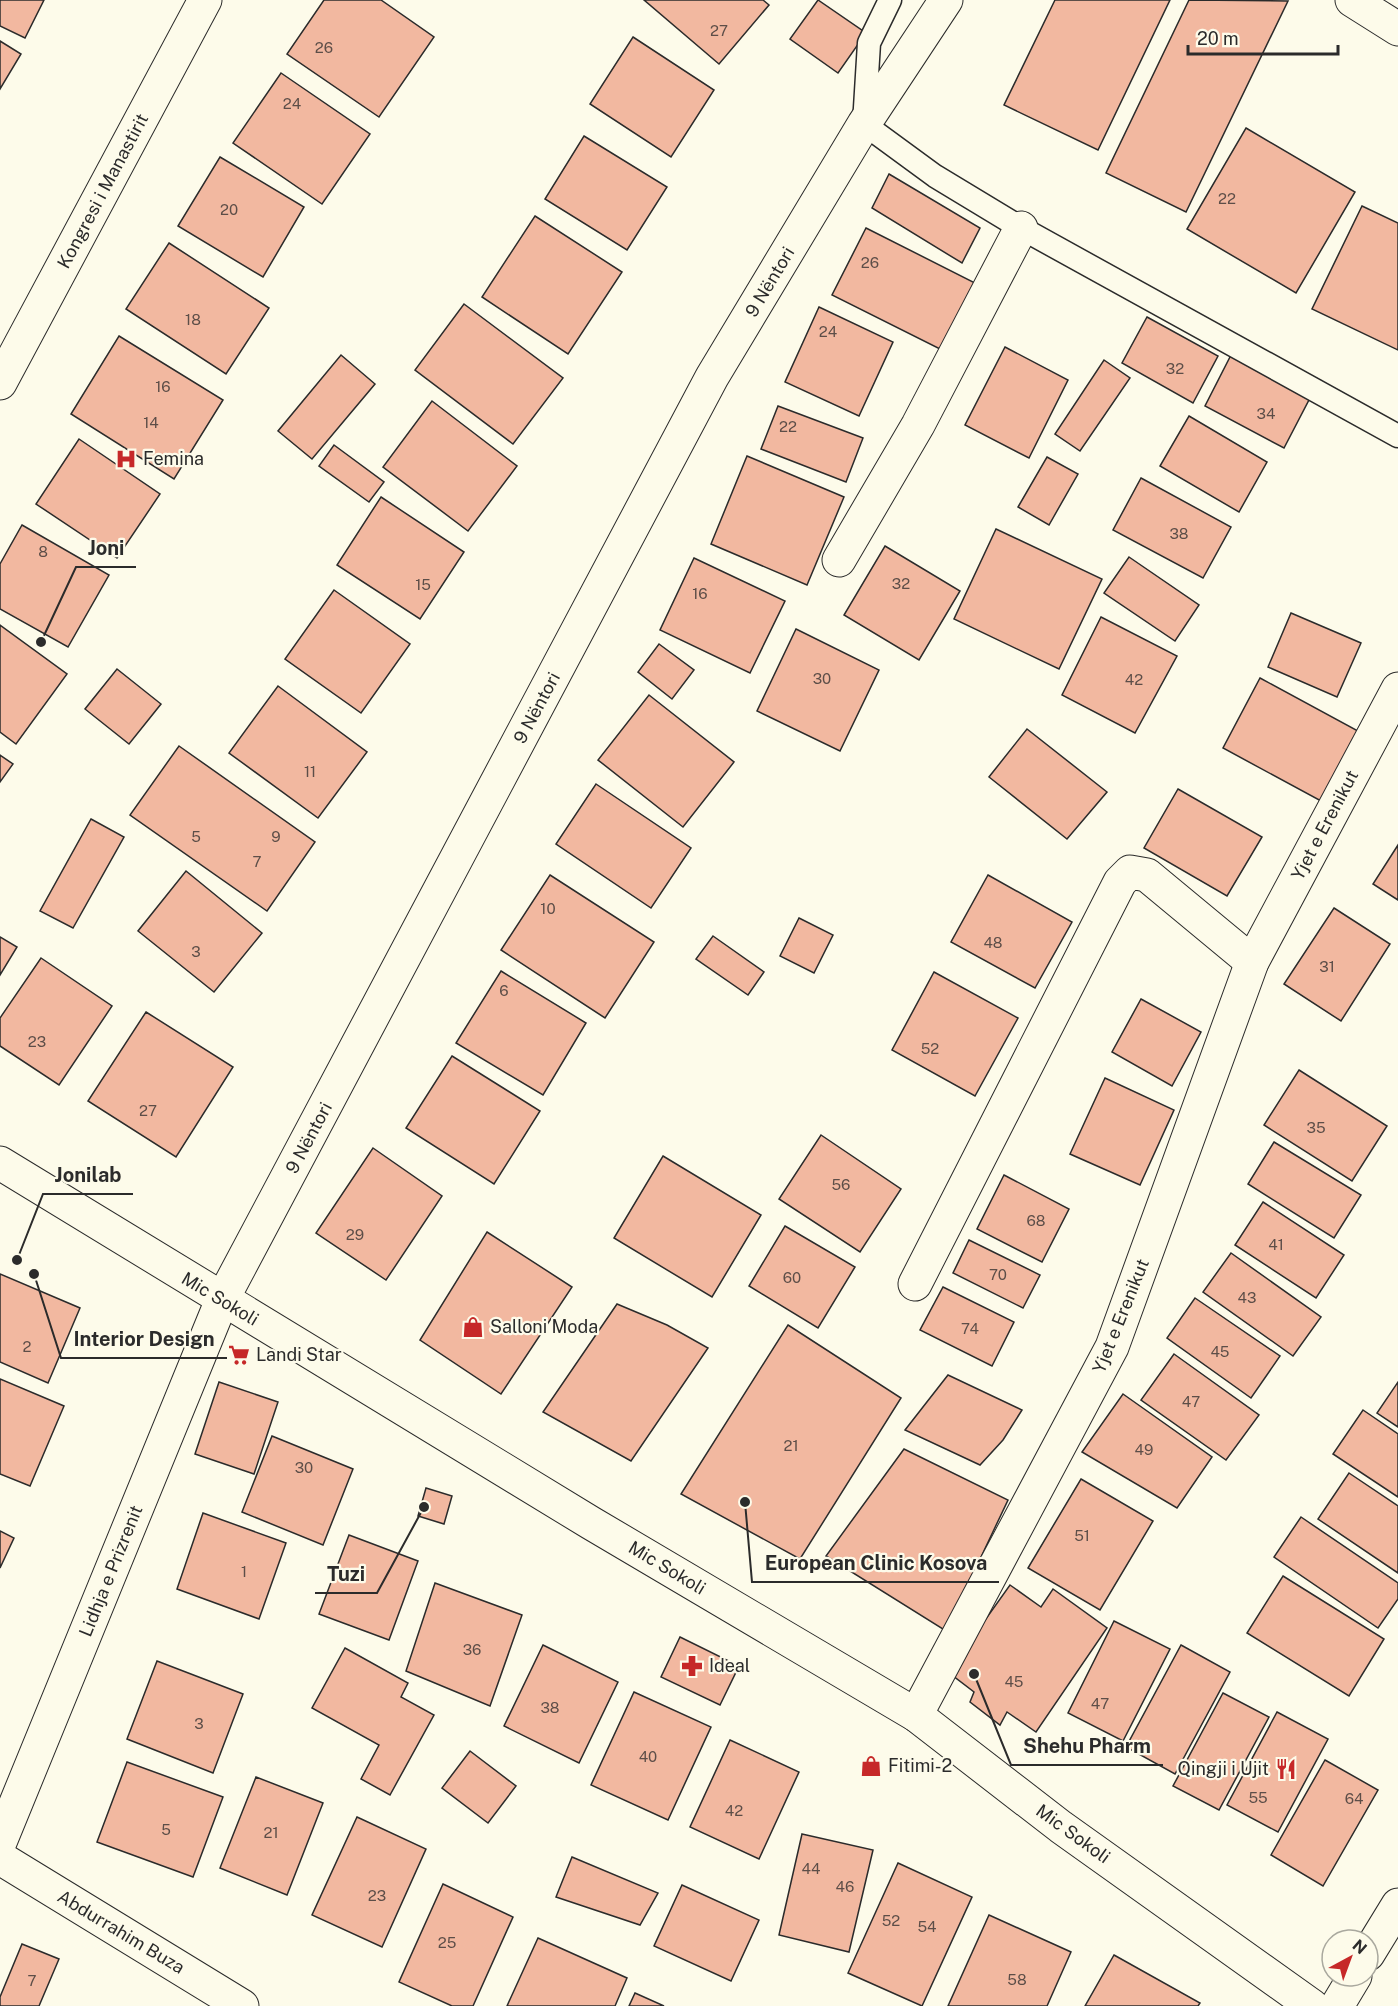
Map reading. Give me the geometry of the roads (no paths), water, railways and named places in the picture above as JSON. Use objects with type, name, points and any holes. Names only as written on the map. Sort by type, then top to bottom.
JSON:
[{"type":"street","name":"Kongresi i Manastirit","points":[[0,383],[205,0]]},
{"type":"street","name":"9 Nëntori","points":[[222,1300],[712,378],[864,124],[946,0]]},
{"type":"street","points":[[1352,0],[1398,29]]},
{"type":"street","points":[[839,560],[918,425],[1021,228]]},
{"type":"street","name":"Yjet e Erenikut","points":[[916,1715],[1112,1347],[1252,962],[1398,689]]},
{"type":"street","points":[[915,1284],[1120,882],[1130,872],[1146,875],[1252,962]]},
{"type":"street","name":"Mic Sokoli","points":[[0,1163],[222,1300],[916,1715],[1061,1827],[1312,2006]]},
{"type":"street","name":"Lidhja e Prizrenit","points":[[0,1842],[222,1300]]},
{"type":"street","name":"Abdurrahim Buza","points":[[0,1858],[242,2006]]},
{"type":"street","points":[[1380,1934],[1398,1905]]},
{"type":"street","points":[[1337,2006],[1348,1988]]},
{"type":"lane","points":[[890,0],[869,43],[864,124],[935,176],[1021,228],[1398,436]]},
{"type":"place","name":"Femina","points":[[126,459]]},
{"type":"place","name":"Joni","points":[[41,642]]},
{"type":"place","name":"Jonilab","points":[[17,1260]]},
{"type":"place","name":"Interior Design","points":[[34,1274]]},
{"type":"place","name":"Salloni Moda","points":[[473,1327]]},
{"type":"place","name":"Landi Star","points":[[239,1355]]},
{"type":"place","name":"European Clinic Kosova","points":[[745,1502]]},
{"type":"place","name":"Tuzi","points":[[424,1507]]},
{"type":"place","name":"Ideal","points":[[692,1666]]},
{"type":"place","name":"Shehu Pharm","points":[[974,1674]]},
{"type":"place","name":"Fitimi-2","points":[[871,1766]]},
{"type":"place","name":"Qingji i Ujit","points":[[1286,1769]]}]
